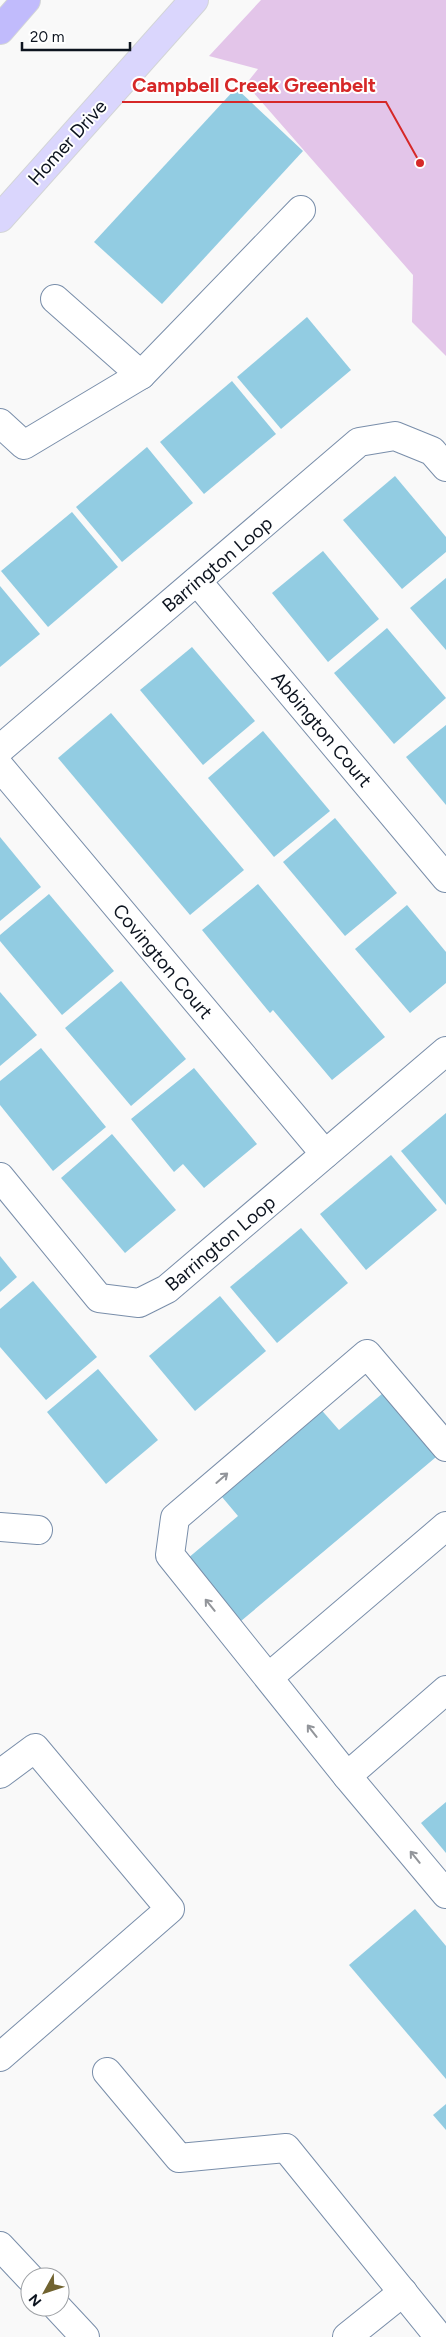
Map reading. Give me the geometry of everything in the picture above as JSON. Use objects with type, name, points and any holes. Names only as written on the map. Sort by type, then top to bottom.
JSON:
[{"type":"highway","points":[[0,30],[26,0]]},
{"type":"main road","name":"Homer Drive","points":[[0,218],[194,0]]},
{"type":"street","points":[[0,423],[24,445],[141,375],[301,210]]},
{"type":"street","points":[[55,299],[141,375]]},
{"type":"street","name":"Barrington Loop","points":[[0,749],[359,442],[395,436],[432,451],[446,467]]},
{"type":"street","name":"Abbington Court","points":[[197,580],[446,878]]},
{"type":"street","name":"Covington Court","points":[[0,768],[325,1154]]},
{"type":"street","name":"Barrington Loop","points":[[0,1177],[100,1298],[139,1302],[168,1289],[446,1051]]},
{"type":"street","points":[[446,1447],[366,1354],[175,1518],[170,1555],[347,1776],[446,1894]]},
{"type":"street","points":[[269,1677],[446,1526]]},
{"type":"street","points":[[0,1527],[38,1530]]},
{"type":"street","points":[[347,1776],[446,1690]]},
{"type":"street","points":[[0,1774],[35,1748],[170,1909],[0,2057]]},
{"type":"street","points":[[107,2072],[179,2158],[286,2148],[439,2337]]},
{"type":"street","points":[[0,2246],[20,2267]]},
{"type":"street","points":[[347,2337],[403,2292]]},
{"type":"street","points":[[66,2317],[85,2337]]},
{"type":"shaded area","points":[[261,0],[446,0],[446,356],[412,322],[413,275],[246,84],[258,69],[209,56]]},
{"type":"building","points":[[236,88],[303,151],[162,304],[94,242]]},
{"type":"building","points":[[307,317],[351,370],[281,429],[237,377]]},
{"type":"building","points":[[232,381],[276,434],[204,494],[160,442]]},
{"type":"building","points":[[147,447],[193,503],[122,562],[76,507]]},
{"type":"building","points":[[395,476],[446,537],[446,552],[402,589],[343,520]]},
{"type":"building","points":[[72,512],[118,567],[48,627],[1,571]]},
{"type":"building","points":[[323,551],[379,619],[328,662],[272,593]]},
{"type":"building","points":[[446,578],[446,650],[410,608]]},
{"type":"building","points":[[0,586],[40,634],[0,667]]},
{"type":"building","points":[[387,628],[446,698],[394,744],[334,673]]},
{"type":"building","points":[[192,647],[255,721],[203,765],[140,690]]},
{"type":"building","points":[[111,713],[244,870],[190,915],[58,758]]},
{"type":"building","points":[[446,725],[446,805],[406,757]]},
{"type":"building","points":[[263,731],[330,811],[274,857],[208,778]]},
{"type":"building","points":[[335,818],[397,893],[345,936],[283,862]]},
{"type":"building","points":[[0,837],[41,887],[0,921]]},
{"type":"building","points":[[258,884],[385,1037],[332,1080],[273,1010],[270,1013],[202,930]]},
{"type":"building","points":[[49,894],[114,971],[62,1015],[0,941],[0,935]]},
{"type":"building","points":[[407,905],[446,952],[446,983],[410,1013],[355,949]]},
{"type":"building","points":[[121,981],[186,1059],[131,1106],[65,1028]]},
{"type":"building","points":[[0,992],[37,1035],[0,1066]]},
{"type":"building","points":[[41,1048],[106,1127],[53,1171],[0,1105],[0,1081]]},
{"type":"building","points":[[194,1068],[257,1144],[204,1188],[183,1164],[174,1172],[131,1119]]},
{"type":"building","points":[[446,1113],[446,1205],[401,1151]]},
{"type":"building","points":[[112,1134],[176,1210],[125,1253],[61,1178]]},
{"type":"building","points":[[391,1155],[437,1210],[366,1270],[320,1214]]},
{"type":"building","points":[[301,1228],[348,1283],[277,1343],[230,1287]]},
{"type":"building","points":[[0,1256],[17,1277],[0,1292]]},
{"type":"building","points":[[33,1281],[97,1357],[46,1400],[0,1347],[0,1309]]},
{"type":"building","points":[[220,1296],[266,1351],[195,1411],[149,1356]]},
{"type":"building","points":[[98,1369],[158,1440],[106,1484],[47,1412]]},
{"type":"building","points":[[389,1388],[442,1452],[241,1621],[187,1559],[238,1516],[217,1491],[318,1406],[339,1430]]},
{"type":"building","points":[[446,1802],[446,1853],[421,1823]]},
{"type":"building","points":[[415,1909],[446,1946],[446,2079],[349,1965]]},
{"type":"building","points":[[446,2104],[446,2130],[433,2115]]},
{"type":"place","name":"Campbell Creek Greenbelt","points":[[420,163]]}]
